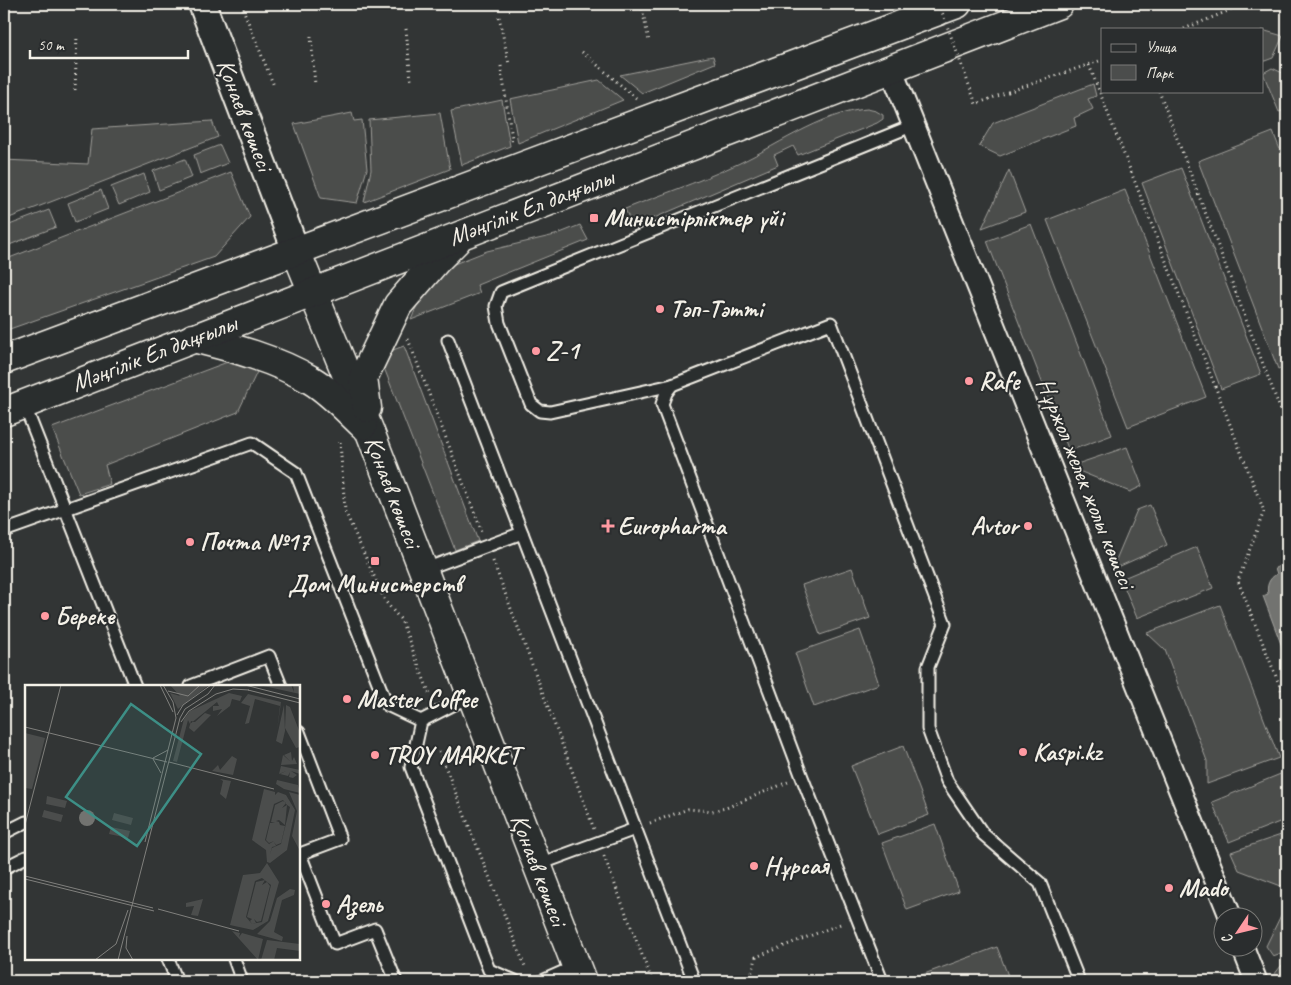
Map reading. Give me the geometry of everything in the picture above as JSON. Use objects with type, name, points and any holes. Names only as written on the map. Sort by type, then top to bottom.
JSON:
[{"type":"main road","name":"Мәңгілік Ел даңғылы","points":[[4,360],[957,4]]},
{"type":"main road","name":"Мәңгілік Ел даңғылы","points":[[14,408],[1059,4]]},
{"type":"main road","points":[[370,432],[363,378],[398,305],[436,261],[465,233]]},
{"type":"main road","name":"Қонаев көшесі","points":[[296,251],[370,432],[579,973]]},
{"type":"main road","points":[[193,338],[238,349],[313,381],[370,432]]},
{"type":"street","name":"Қонаев көшесі","points":[[202,4],[296,251]]},
{"type":"street","name":"Нұржол желек жолы көшесі","points":[[891,69],[1227,908]]},
{"type":"street","points":[[1247,958],[1256,981]]},
{"type":"lane","points":[[914,125],[501,292],[496,306],[499,323],[531,404],[540,411],[550,412],[672,385],[831,323],[945,624],[928,667],[928,730],[947,781],[983,834],[1040,883],[1079,981]]},
{"type":"lane","points":[[448,340],[694,981]]},
{"type":"lane","points":[[672,385],[666,393],[662,404],[795,758],[882,981]]},
{"type":"lane","points":[[14,408],[66,510],[135,685]]},
{"type":"lane","points":[[4,531],[252,443],[296,473],[388,705],[421,720]]},
{"type":"lane","points":[[423,570],[522,533]]},
{"type":"lane","points":[[194,685],[269,656],[281,685]]},
{"type":"lane","points":[[421,720],[472,695]]},
{"type":"lane","points":[[421,720],[411,767],[490,970],[514,981]]},
{"type":"lane","points":[[300,735],[340,840],[300,854],[335,944],[375,929],[396,981]]},
{"type":"lane","points":[[4,833],[25,822]]},
{"type":"lane","points":[[537,866],[635,829]]},
{"type":"lane","points":[[4,868],[25,858]]},
{"type":"lane","points":[[168,960],[177,981]]},
{"type":"lane","points":[[234,960],[242,981]]},
{"type":"lane","points":[[542,981],[579,973]]},
{"type":"path","points":[[241,4],[274,86]]},
{"type":"path","points":[[641,4],[649,40]]},
{"type":"path","points":[[938,4],[976,104],[1101,60]]},
{"type":"path","points":[[1186,28],[1228,11],[1238,4]]},
{"type":"path","points":[[499,17],[509,64]]},
{"type":"path","points":[[406,29],[411,80]]},
{"type":"path","points":[[74,90],[77,35]]},
{"type":"path","points":[[311,36],[315,85]]},
{"type":"path","points":[[582,52],[642,103]]},
{"type":"path","points":[[1089,65],[1264,511],[1238,581],[1287,704]]},
{"type":"path","points":[[501,66],[515,152]]},
{"type":"path","points":[[1159,92],[1287,427]]},
{"type":"path","points":[[405,332],[652,981]]},
{"type":"path","points":[[340,442],[345,511],[385,601],[401,620],[430,695]]},
{"type":"path","points":[[439,751],[528,972]]},
{"type":"path","points":[[635,829],[688,809],[712,811],[726,808],[785,784]]},
{"type":"path","points":[[740,981],[748,978],[754,969],[756,957],[838,924]]},
{"type":"green space","points":[[1264,31],[1283,36],[1273,58],[1264,61]]},
{"type":"green space","points":[[713,56],[715,63],[642,93],[620,75]]},
{"type":"green space","points":[[1272,68],[1287,75],[1287,109],[1279,112],[1264,72]]},
{"type":"green space","points":[[599,80],[623,100],[518,143],[510,99]]},
{"type":"green space","points":[[1093,84],[1096,96],[1088,99],[1093,109],[1074,118],[1076,126],[1000,156],[979,146],[993,123]]},
{"type":"green space","points":[[502,100],[510,146],[462,165],[451,111]]},
{"type":"green space","points":[[867,109],[883,115],[883,119],[798,155],[793,146],[774,155],[778,165],[633,227],[625,209],[731,167],[815,124],[832,117]]},
{"type":"green space","points":[[352,113],[354,121],[362,120],[367,169],[357,203],[321,198],[294,124]]},
{"type":"green space","points":[[440,113],[450,169],[364,202],[371,170],[369,120]]},
{"type":"green space","points":[[212,121],[218,137],[4,220],[4,160],[88,164],[92,129]]},
{"type":"green space","points":[[1273,132],[1287,167],[1287,365],[1278,369],[1198,161]]},
{"type":"green space","points":[[220,145],[228,163],[200,174],[194,155]]},
{"type":"green space","points":[[185,159],[192,177],[159,190],[153,171]]},
{"type":"green space","points":[[1181,168],[1261,374],[1221,389],[1142,183]]},
{"type":"green space","points":[[1009,170],[1025,212],[982,228]]},
{"type":"green space","points":[[231,172],[250,217],[214,257],[4,331],[4,260]]},
{"type":"green space","points":[[144,174],[150,192],[119,205],[111,187]]},
{"type":"green space","points":[[101,190],[108,209],[75,222],[68,203]]},
{"type":"green space","points":[[1125,190],[1206,397],[1128,427],[1047,220]]},
{"type":"green space","points":[[49,210],[56,227],[4,247],[4,227]]},
{"type":"green space","points":[[1031,224],[1112,435],[1069,451],[987,241]]},
{"type":"green space","points":[[580,225],[588,240],[477,285],[480,293],[411,320],[420,298],[444,268],[487,251],[555,235]]},
{"type":"green space","points":[[404,346],[478,541],[455,550],[379,355]]},
{"type":"green space","points":[[262,349],[265,355],[238,412],[105,465],[110,484],[79,494],[52,428]]},
{"type":"green space","points":[[1127,447],[1142,486],[1130,492],[1079,471],[1077,464]]},
{"type":"green space","points":[[1150,505],[1167,545],[1118,567],[1115,562],[1137,510]]},
{"type":"green space","points":[[1197,547],[1213,588],[1137,618],[1121,579]]},
{"type":"green space","points":[[852,568],[870,618],[820,635],[802,585]]},
{"type":"green space","points":[[1220,605],[1279,758],[1207,784],[1207,761],[1165,650],[1147,633]]},
{"type":"green space","points":[[860,630],[879,684],[814,707],[795,653]]},
{"type":"green space","points":[[903,746],[929,815],[878,834],[851,766]]},
{"type":"green space","points":[[1283,773],[1287,782],[1287,819],[1229,842],[1212,802]]},
{"type":"green space","points":[[935,824],[959,891],[907,910],[882,843]]},
{"type":"green space","points":[[1281,835],[1287,850],[1287,883],[1281,886],[1239,870],[1231,852]]},
{"type":"green space","points":[[1286,905],[1287,951],[1273,956],[1266,946]]},
{"type":"green space","points":[[997,947],[1010,981],[918,981],[916,977]]},
{"type":"green space","points":[[1287,964],[1287,981],[1270,980],[1281,966]]},
{"type":"shaded area","points":[[1287,563],[1287,660],[1263,596],[1268,594],[1269,582],[1277,574],[1275,568]]},
{"type":"place","name":"Министірліктер үйі","points":[[594,218]]},
{"type":"place","name":"Тәп-Тәтті","points":[[660,309]]},
{"type":"place","name":"Z-1","points":[[536,351]]},
{"type":"place","name":"Rafe","points":[[969,381]]},
{"type":"place","name":"Europharma","points":[[608,526]]},
{"type":"place","name":"Avtor","points":[[1028,526]]},
{"type":"place","name":"Почта №17","points":[[190,542]]},
{"type":"place","name":"Дом Министерств","points":[[375,561]]},
{"type":"place","name":"Береке","points":[[45,616]]},
{"type":"place","name":"Master Coffee","points":[[347,699]]},
{"type":"place","name":"Kaspi.kz","points":[[1023,752]]},
{"type":"place","name":"TROY MARKET","points":[[375,755]]},
{"type":"place","name":"Нұрсая","points":[[754,866]]},
{"type":"place","name":"Mado","points":[[1169,888]]},
{"type":"place","name":"Азель","points":[[326,904]]}]
